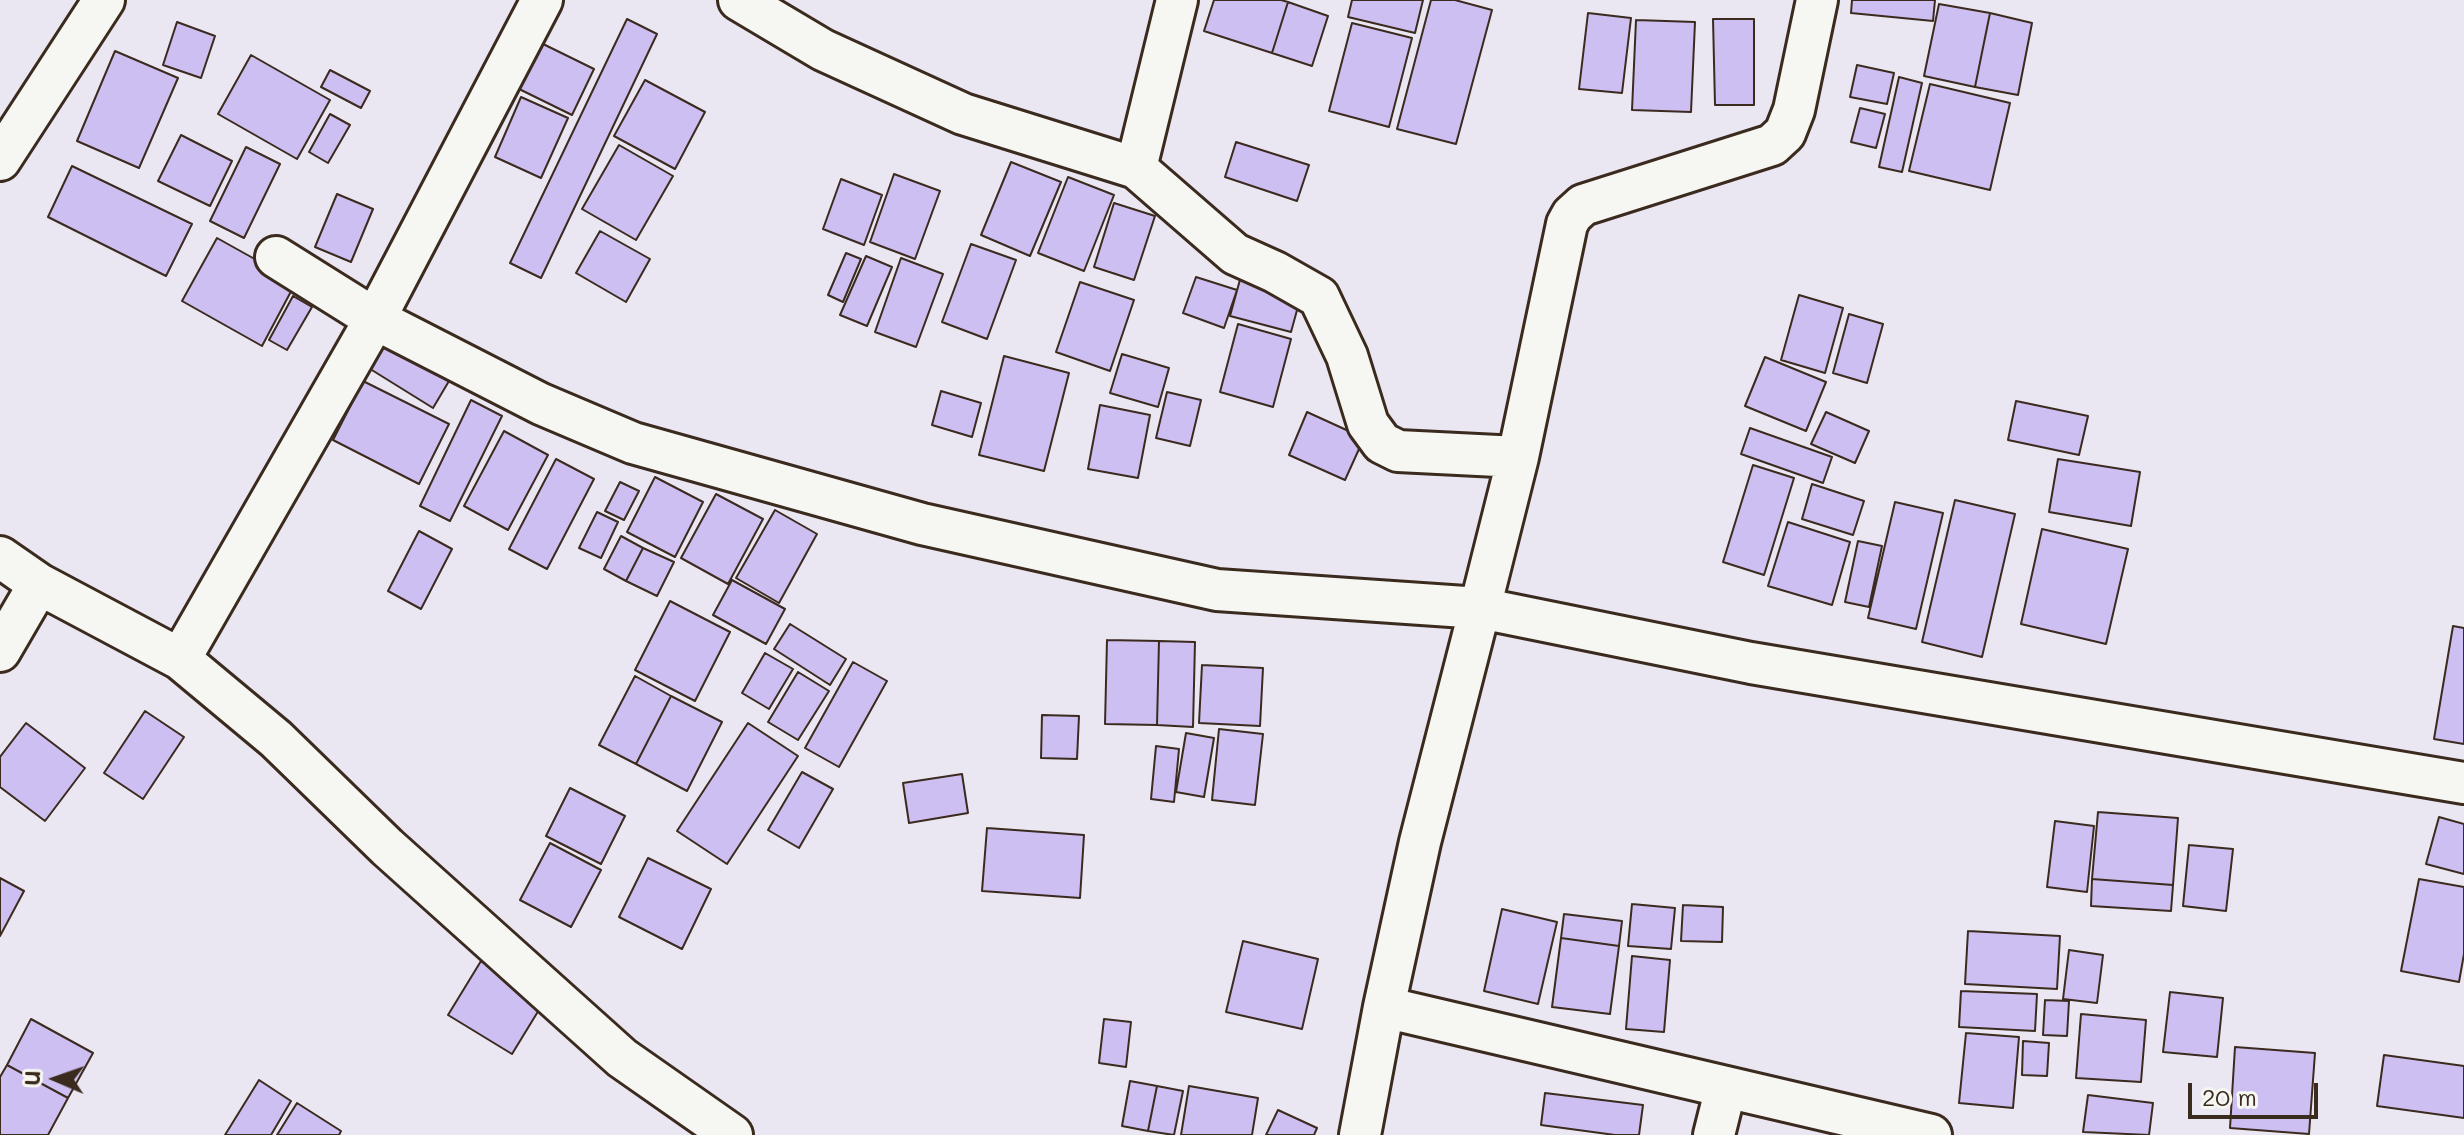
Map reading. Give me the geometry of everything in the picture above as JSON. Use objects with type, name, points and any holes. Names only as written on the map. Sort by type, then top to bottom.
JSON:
[{"type":"street","points":[[0,160],[104,0]]},
{"type":"street","points":[[180,659],[375,319],[542,0]]},
{"type":"street","points":[[739,0],[823,50],[963,114],[1136,168],[1235,254],[1319,297],[1347,356],[1368,424],[1382,443],[1398,451],[1518,457]]},
{"type":"street","points":[[1136,168],[1177,0]]},
{"type":"street","points":[[1360,1135],[1420,842],[1518,457],[1567,224],[1583,205],[1772,145],[1785,133],[1794,110],[1817,0]]},
{"type":"street","points":[[276,257],[375,319],[541,404],[633,443],[922,524],[1217,590],[1480,608],[1751,663],[2464,783]]},
{"type":"street","points":[[0,557],[39,584],[180,659],[276,739],[387,847],[622,1058],[732,1135]]},
{"type":"street","points":[[0,651],[39,584]]},
{"type":"street","points":[[1384,1007],[1931,1135]]},
{"type":"street","points":[[1714,1135],[1726,1087]]},
{"type":"building","points":[[1214,0],[1288,2],[1272,53],[1204,31]]},
{"type":"building","points":[[1352,0],[1423,0],[1415,33],[1348,17]]},
{"type":"building","points":[[1431,0],[1455,0],[1492,10],[1456,144],[1397,129]]},
{"type":"building","points":[[1852,0],[1935,0],[1933,21],[1851,13]]},
{"type":"building","points":[[1288,2],[1328,16],[1312,66],[1272,53]]},
{"type":"building","points":[[1939,4],[1990,13],[1975,87],[1924,76]]},
{"type":"building","points":[[1588,13],[1631,18],[1622,93],[1579,89]]},
{"type":"building","points":[[1990,13],[2032,23],[2018,95],[1975,87]]},
{"type":"building","points":[[627,19],[657,34],[541,278],[510,263]]},
{"type":"building","points":[[1713,19],[1754,19],[1754,105],[1715,105]]},
{"type":"building","points":[[1636,20],[1695,22],[1691,112],[1632,110]]},
{"type":"building","points":[[177,22],[215,36],[201,78],[163,65]]},
{"type":"building","points":[[1352,23],[1412,38],[1389,127],[1329,111]]},
{"type":"building","points":[[537,41],[594,69],[572,115],[515,87]]},
{"type":"building","points":[[115,51],[178,78],[139,168],[77,141]]},
{"type":"building","points":[[251,55],[330,100],[297,159],[218,114]]},
{"type":"building","points":[[1857,65],[1894,73],[1887,104],[1850,97]]},
{"type":"building","points":[[330,70],[370,91],[361,108],[321,87]]},
{"type":"building","points":[[1899,77],[1922,83],[1902,172],[1879,167]]},
{"type":"building","points":[[645,80],[705,112],[675,169],[614,136]]},
{"type":"building","points":[[1930,84],[2010,103],[1990,190],[1909,171]]},
{"type":"building","points":[[521,97],[568,118],[541,178],[495,157]]},
{"type":"building","points":[[1860,108],[1885,114],[1876,148],[1851,142]]},
{"type":"building","points":[[330,114],[350,125],[328,163],[309,152]]},
{"type":"building","points":[[181,135],[232,161],[210,206],[158,181]]},
{"type":"building","points":[[1236,142],[1309,165],[1297,201],[1225,177]]},
{"type":"building","points":[[619,145],[673,176],[636,240],[582,209]]},
{"type":"building","points":[[246,147],[280,164],[244,238],[210,221]]},
{"type":"building","points":[[1011,162],[1061,182],[1030,256],[981,235]]},
{"type":"building","points":[[72,166],[192,224],[166,276],[48,217]]},
{"type":"building","points":[[894,174],[940,191],[915,259],[870,242]]},
{"type":"building","points":[[1068,177],[1114,195],[1084,271],[1038,253]]},
{"type":"building","points":[[841,179],[882,195],[864,245],[823,229]]},
{"type":"building","points":[[337,194],[373,209],[351,262],[315,247]]},
{"type":"building","points":[[1114,203],[1155,216],[1134,280],[1094,267]]},
{"type":"building","points":[[600,231],[650,259],[626,302],[576,273]]},
{"type":"building","points":[[217,238],[296,282],[262,346],[182,301]]},
{"type":"building","points":[[971,244],[1016,260],[987,339],[942,322]]},
{"type":"building","points":[[846,253],[861,259],[843,302],[828,295]]},
{"type":"building","points":[[866,256],[892,267],[867,326],[840,315]]},
{"type":"building","points":[[901,258],[943,274],[916,347],[875,332]]},
{"type":"building","points":[[1241,276],[1302,292],[1291,332],[1230,316]]},
{"type":"building","points":[[1196,277],[1237,290],[1224,328],[1183,313]]},
{"type":"building","points":[[1080,282],[1134,300],[1110,371],[1056,352]]},
{"type":"building","points":[[1799,295],[1843,308],[1825,373],[1781,360]]},
{"type":"building","points":[[293,296],[312,307],[287,350],[269,340]]},
{"type":"building","points":[[1849,314],[1883,324],[1867,383],[1833,373]]},
{"type":"building","points":[[1238,324],[1291,339],[1273,407],[1220,392]]},
{"type":"building","points":[[384,339],[449,381],[433,408],[367,367]]},
{"type":"building","points":[[1122,354],[1169,368],[1158,407],[1110,393]]},
{"type":"building","points":[[1004,356],[1069,373],[1044,471],[979,455]]},
{"type":"building","points":[[1765,357],[1826,382],[1806,431],[1745,406]]},
{"type":"building","points":[[363,381],[449,424],[419,484],[333,440]]},
{"type":"building","points":[[941,391],[981,403],[972,437],[932,425]]},
{"type":"building","points":[[1167,392],[1201,400],[1190,446],[1156,438]]},
{"type":"building","points":[[471,400],[502,416],[450,521],[420,506]]},
{"type":"building","points":[[2016,401],[2088,416],[2079,455],[2008,440]]},
{"type":"building","points":[[1100,405],[1150,415],[1138,478],[1088,469]]},
{"type":"building","points":[[1307,412],[1364,438],[1345,480],[1289,455]]},
{"type":"building","points":[[1826,412],[1869,431],[1855,463],[1811,444]]},
{"type":"building","points":[[1750,428],[1832,457],[1823,483],[1741,454]]},
{"type":"building","points":[[504,431],[548,455],[508,530],[464,506]]},
{"type":"building","points":[[556,459],[594,479],[547,569],[509,549]]},
{"type":"building","points":[[2058,459],[2140,472],[2131,526],[2049,512]]},
{"type":"building","points":[[1753,465],[1794,478],[1764,575],[1723,562]]},
{"type":"building","points":[[655,477],[703,502],[675,557],[627,532]]},
{"type":"building","points":[[620,482],[639,491],[624,520],[605,511]]},
{"type":"building","points":[[1812,484],[1864,501],[1853,535],[1802,519]]},
{"type":"building","points":[[716,494],[763,519],[728,584],[681,558]]},
{"type":"building","points":[[1955,500],[2015,514],[1982,657],[1922,642]]},
{"type":"building","points":[[1895,502],[1943,513],[1916,629],[1868,618]]},
{"type":"building","points":[[775,510],[817,534],[779,603],[736,578]]},
{"type":"building","points":[[597,512],[618,522],[601,558],[579,548]]},
{"type":"building","points":[[1788,522],[1850,542],[1832,605],[1768,586]]},
{"type":"building","points":[[2042,529],[2128,549],[2106,644],[2021,624]]},
{"type":"building","points":[[419,531],[452,549],[421,609],[388,591]]},
{"type":"building","points":[[621,536],[643,548],[626,581],[604,569]]},
{"type":"building","points":[[1858,541],[1882,546],[1869,607],[1845,602]]},
{"type":"building","points":[[643,548],[674,562],[657,596],[626,581]]},
{"type":"building","points":[[732,580],[785,609],[766,644],[713,615]]},
{"type":"building","points":[[670,601],[730,632],[695,701],[635,670]]},
{"type":"building","points":[[790,624],[846,659],[830,685],[774,649]]},
{"type":"building","points":[[2453,626],[2464,628],[2464,744],[2434,739]]},
{"type":"building","points":[[1107,640],[1159,641],[1157,725],[1105,724]]},
{"type":"building","points":[[1159,641],[1195,642],[1193,727],[1157,725]]},
{"type":"building","points":[[765,653],[793,669],[769,709],[742,693]]},
{"type":"building","points":[[853,662],[887,681],[839,767],[805,748]]},
{"type":"building","points":[[1202,665],[1263,668],[1260,726],[1199,723]]},
{"type":"building","points":[[798,672],[829,691],[798,740],[768,722]]},
{"type":"building","points":[[635,676],[671,696],[636,764],[599,745]]},
{"type":"building","points":[[671,696],[722,722],[687,791],[636,764]]},
{"type":"building","points":[[145,711],[184,737],[143,799],[104,773]]},
{"type":"building","points":[[1042,715],[1079,716],[1077,759],[1041,758]]},
{"type":"building","points":[[26,723],[85,768],[45,821],[0,787],[0,757]]},
{"type":"building","points":[[748,723],[798,756],[727,864],[677,831]]},
{"type":"building","points":[[1219,729],[1263,734],[1255,805],[1212,800]]},
{"type":"building","points":[[1186,733],[1214,738],[1204,797],[1176,792]]},
{"type":"building","points":[[1156,746],[1179,749],[1174,802],[1151,799]]},
{"type":"building","points":[[802,772],[833,789],[799,848],[768,830]]},
{"type":"building","points":[[962,774],[968,813],[909,823],[903,783]]},
{"type":"building","points":[[570,788],[625,816],[601,864],[546,836]]},
{"type":"building","points":[[2098,812],[2178,818],[2173,885],[2092,879]]},
{"type":"building","points":[[2439,817],[2464,824],[2464,874],[2426,864]]},
{"type":"building","points":[[2055,821],[2094,826],[2087,892],[2047,887]]},
{"type":"building","points":[[987,828],[1084,835],[1080,898],[982,891]]},
{"type":"building","points":[[550,843],[601,870],[571,927],[520,900]]},
{"type":"building","points":[[2189,845],[2233,849],[2226,911],[2183,906]]},
{"type":"building","points":[[648,858],[711,889],[682,949],[619,917]]},
{"type":"building","points":[[0,878],[24,891],[0,936]]},
{"type":"building","points":[[2092,879],[2173,885],[2171,911],[2091,906]]},
{"type":"building","points":[[2419,879],[2464,887],[2464,954],[2459,982],[2401,971]]},
{"type":"building","points":[[1632,904],[1675,908],[1671,949],[1628,946]]},
{"type":"building","points":[[1683,905],[1723,907],[1722,942],[1681,941]]},
{"type":"building","points":[[1502,909],[1557,922],[1538,1004],[1484,991]]},
{"type":"building","points":[[1564,914],[1622,921],[1619,946],[1561,938]]},
{"type":"building","points":[[1968,931],[2060,936],[2057,989],[1965,984]]},
{"type":"building","points":[[1561,938],[1619,946],[1610,1014],[1552,1007]]},
{"type":"building","points":[[1243,941],[1318,959],[1302,1029],[1226,1012]]},
{"type":"building","points":[[2069,950],[2103,955],[2097,1003],[2063,999]]},
{"type":"building","points":[[1632,956],[1670,960],[1664,1032],[1626,1029]]},
{"type":"building","points":[[481,961],[545,1000],[512,1054],[448,1015]]},
{"type":"building","points":[[1961,991],[2037,994],[2035,1031],[1959,1027]]},
{"type":"building","points":[[2170,992],[2223,998],[2217,1057],[2163,1052]]},
{"type":"building","points":[[2045,1000],[2069,1001],[2067,1036],[2043,1035]]},
{"type":"building","points":[[2081,1014],[2146,1020],[2141,1082],[2076,1078]]},
{"type":"building","points":[[31,1019],[93,1053],[68,1098],[7,1065]]},
{"type":"building","points":[[1104,1019],[1131,1022],[1126,1067],[1099,1063]]},
{"type":"building","points":[[1966,1033],[2019,1037],[2013,1108],[1959,1103]]},
{"type":"building","points":[[2023,1041],[2049,1043],[2047,1076],[2022,1075]]},
{"type":"building","points":[[2235,1047],[2315,1053],[2309,1134],[2230,1128]]},
{"type":"building","points":[[2384,1055],[2464,1066],[2464,1118],[2377,1106]]},
{"type":"building","points":[[7,1065],[68,1098],[48,1135],[0,1135],[0,1077]]},
{"type":"building","points":[[259,1080],[291,1101],[271,1135],[225,1135]]},
{"type":"building","points":[[1130,1081],[1157,1086],[1148,1131],[1122,1126]]},
{"type":"building","points":[[1157,1086],[1183,1091],[1174,1135],[1148,1131]]},
{"type":"building","points":[[1189,1086],[1258,1098],[1252,1135],[1181,1135]]},
{"type":"building","points":[[1545,1093],[1643,1105],[1639,1135],[1615,1135],[1541,1125]]},
{"type":"building","points":[[2088,1095],[2153,1103],[2149,1135],[2083,1132]]},
{"type":"building","points":[[297,1103],[341,1131],[339,1135],[277,1135]]},
{"type":"building","points":[[1278,1110],[1317,1128],[1314,1135],[1266,1135]]}]
